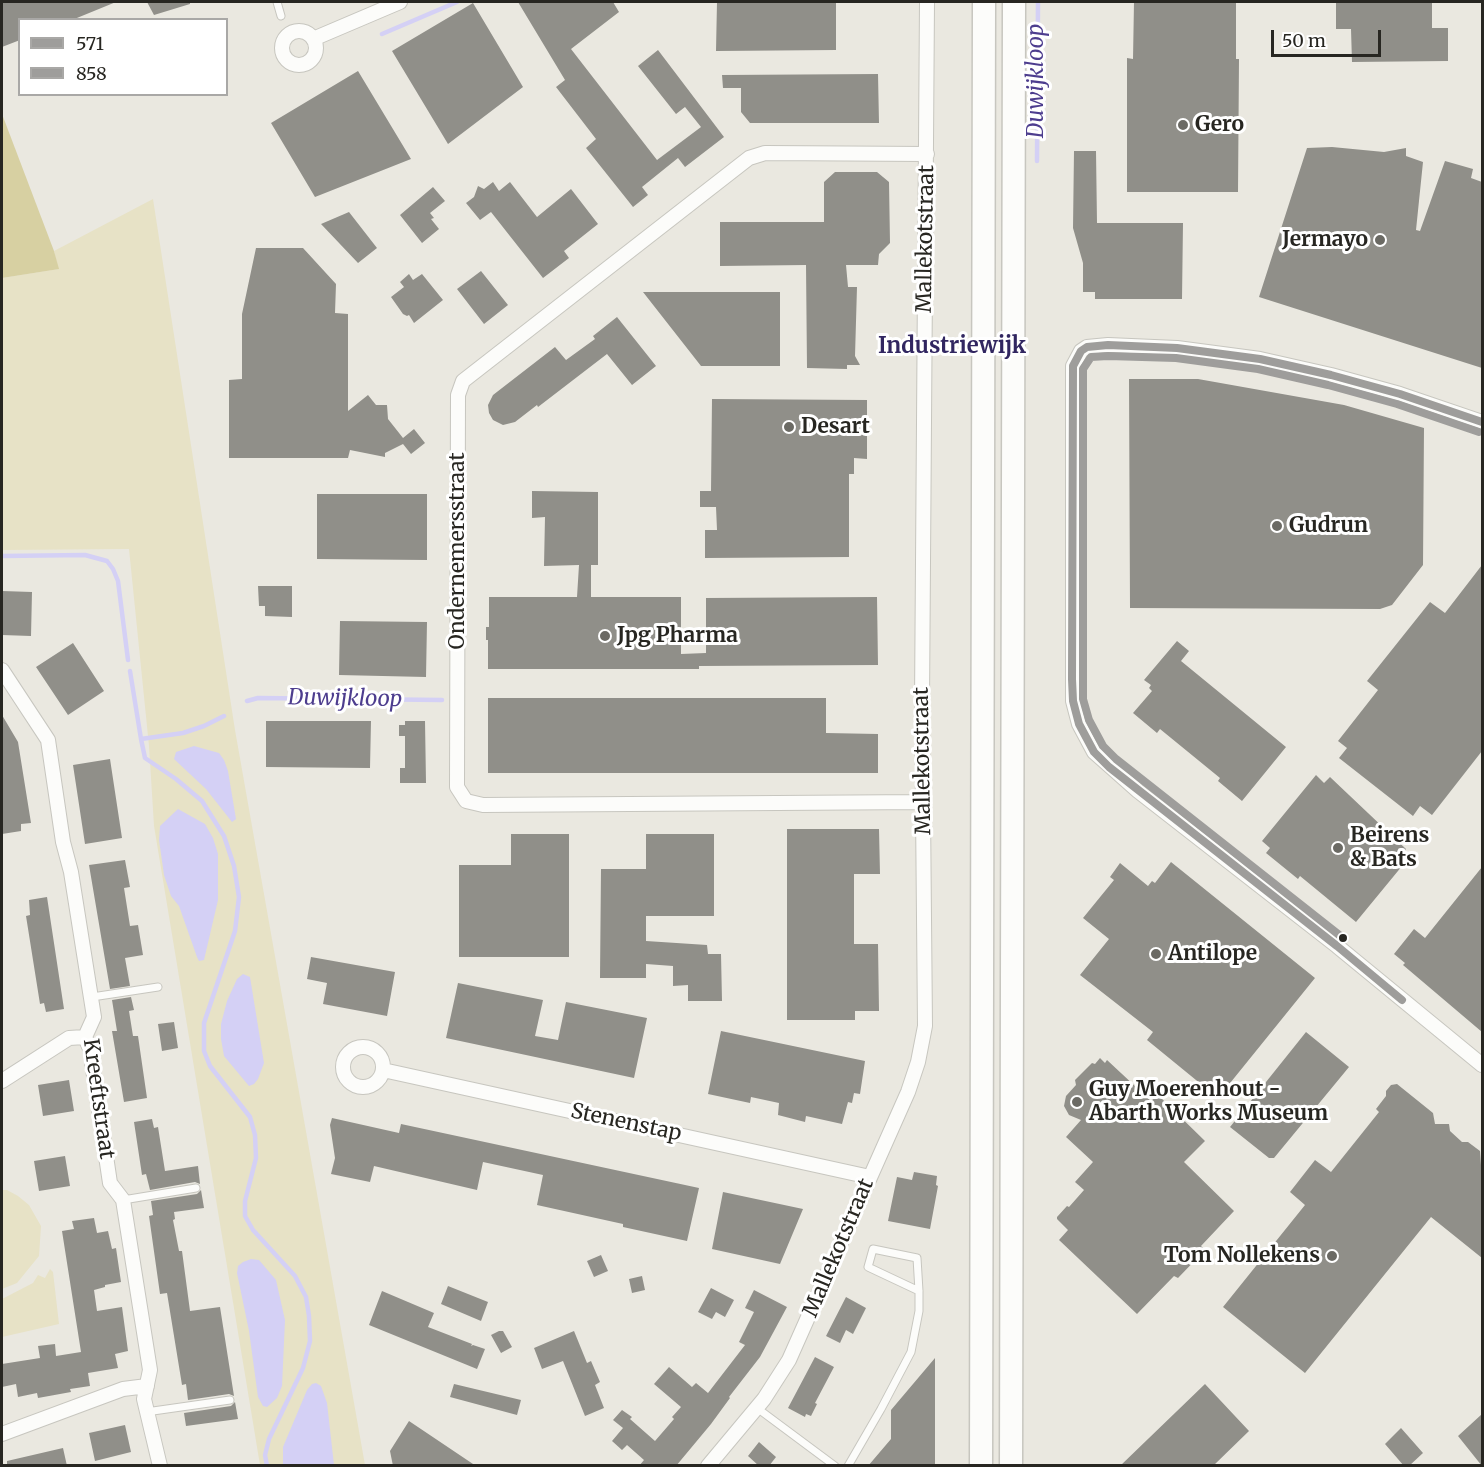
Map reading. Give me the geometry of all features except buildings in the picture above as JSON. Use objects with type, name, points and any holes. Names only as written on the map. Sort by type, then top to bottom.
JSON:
[{"type":"highway","points":[[981,1466],[984,2]]},
{"type":"highway","points":[[1011,1466],[1014,2]]},
{"type":"street","points":[[313,39],[400,2]]},
{"type":"street","name":"Mallekotstraat","points":[[708,1466],[757,1408],[789,1360],[908,1092],[918,1062],[925,1026],[922,691],[927,2]]},
{"type":"street","name":"Ondernemersstraat","points":[[924,802],[483,805],[466,801],[457,787],[458,395],[463,381],[749,158],[765,153],[927,154]]},
{"type":"street","points":[[1482,422],[1390,391],[1260,359],[1177,348],[1108,345],[1087,347],[1081,351],[1073,366],[1073,701],[1079,724],[1094,752],[1138,791],[1337,946],[1482,1065]]},
{"type":"street","name":"Kreeftstraat","points":[[2,670],[48,740],[63,842],[71,872],[92,997],[94,1017],[85,1037],[90,1049],[110,1183],[123,1200],[150,1370],[144,1399],[160,1466]]},
{"type":"street","points":[[2,1081],[69,1038],[85,1037]]},
{"type":"street","name":"Stenenstap","points":[[383,1070],[870,1177]]},
{"type":"street","points":[[2,1434],[123,1389],[147,1386]]},
{"type":"lane","points":[[277,2],[281,16]]},
{"type":"lane","points":[[92,997],[158,987]]},
{"type":"lane","points":[[123,1200],[196,1188]]},
{"type":"lane","points":[[848,1466],[911,1352],[919,1311],[919,1291],[917,1258],[873,1249],[867,1267],[919,1291]]},
{"type":"lane","points":[[146,1412],[230,1400]]},
{"type":"lane","points":[[757,1408],[835,1466]]},
{"type":"shaded area","points":[[2,114],[54,251],[59,269],[2,278]]},
{"type":"shaded area","points":[[153,199],[235,730],[365,1465],[260,1465],[154,826],[149,746],[129,549],[2,550],[2,278],[58,269],[54,251]]},
{"type":"shaded area","points":[[194,746],[219,753],[224,760],[236,819],[232,822],[206,789],[174,759],[176,752]]},
{"type":"shaded area","points":[[178,809],[205,824],[218,854],[218,900],[204,960],[199,961],[179,906],[171,896],[164,875],[159,840],[160,826]]},
{"type":"shaded area","points":[[243,974],[250,977],[264,1063],[258,1079],[249,1086],[224,1056],[221,1039],[221,1024],[227,1001],[237,979]]},
{"type":"shaded area","points":[[2,1190],[18,1196],[29,1205],[41,1226],[39,1256],[17,1283],[2,1289]]},
{"type":"shaded area","points":[[251,1259],[259,1260],[276,1280],[285,1320],[282,1386],[277,1398],[267,1407],[263,1406],[258,1397],[249,1331],[237,1273],[238,1266]]},
{"type":"shaded area","points":[[50,1269],[53,1272],[59,1324],[2,1337],[2,1299],[33,1283],[38,1275],[45,1278]]},
{"type":"shaded area","points":[[316,1383],[321,1386],[327,1403],[334,1465],[283,1465],[283,1447],[307,1390]]},
{"type":"waterway","points":[[382,34],[457,2]]},
{"type":"waterway","name":"Duwijkloop","points":[[1037,161],[1038,2]]},
{"type":"waterway","name":"Duwijkloop","points":[[2,556],[85,555],[107,561],[118,581],[128,660]]},
{"type":"waterway","name":"Duwijkloop","points":[[130,671],[141,739],[183,733],[224,716]]},
{"type":"waterway","name":"Duwijkloop","points":[[247,701],[258,698],[442,700]]},
{"type":"waterway","points":[[141,739],[145,758],[176,779],[202,801],[224,836],[234,866],[239,897],[235,931],[204,1023],[204,1051],[210,1066],[250,1117],[255,1135],[256,1158],[245,1201],[245,1216],[253,1230],[295,1276],[306,1297],[309,1316],[310,1341],[303,1368],[269,1439],[265,1455],[267,1466]]},
{"type":"transit line","name":"571","points":[[1402,1000],[1337,946],[1109,767],[1094,752],[1079,724],[1073,701],[1072,679],[1073,366],[1081,351],[1087,347],[1108,345],[1177,348],[1260,359],[1400,394],[1482,422]]},
{"type":"transit line","name":"858","points":[[1343,938],[1116,759],[1103,746],[1089,720],[1083,699],[1083,369],[1091,357],[1108,356],[1176,358],[1258,369],[1397,404],[1479,432]]},
{"type":"place","name":"Gero","points":[[1183,125]]},
{"type":"place","name":"Jermayo","points":[[1380,240]]},
{"type":"place","name":"Desart","points":[[789,427]]},
{"type":"place","name":"Gudrun","points":[[1277,526]]},
{"type":"place","name":"Jpg Pharma","points":[[605,636]]},
{"type":"place","name":"Beirens & Bats","points":[[1338,848]]},
{"type":"place","name":"Antilope","points":[[1156,954]]},
{"type":"place","name":"Guy Moerenhout - Abarth Works Museum","points":[[1077,1102]]},
{"type":"place","name":"Tom Nollekens","points":[[1332,1256]]},
{"type":"district","name":"Industriewijk","points":[[952,347]]}]
